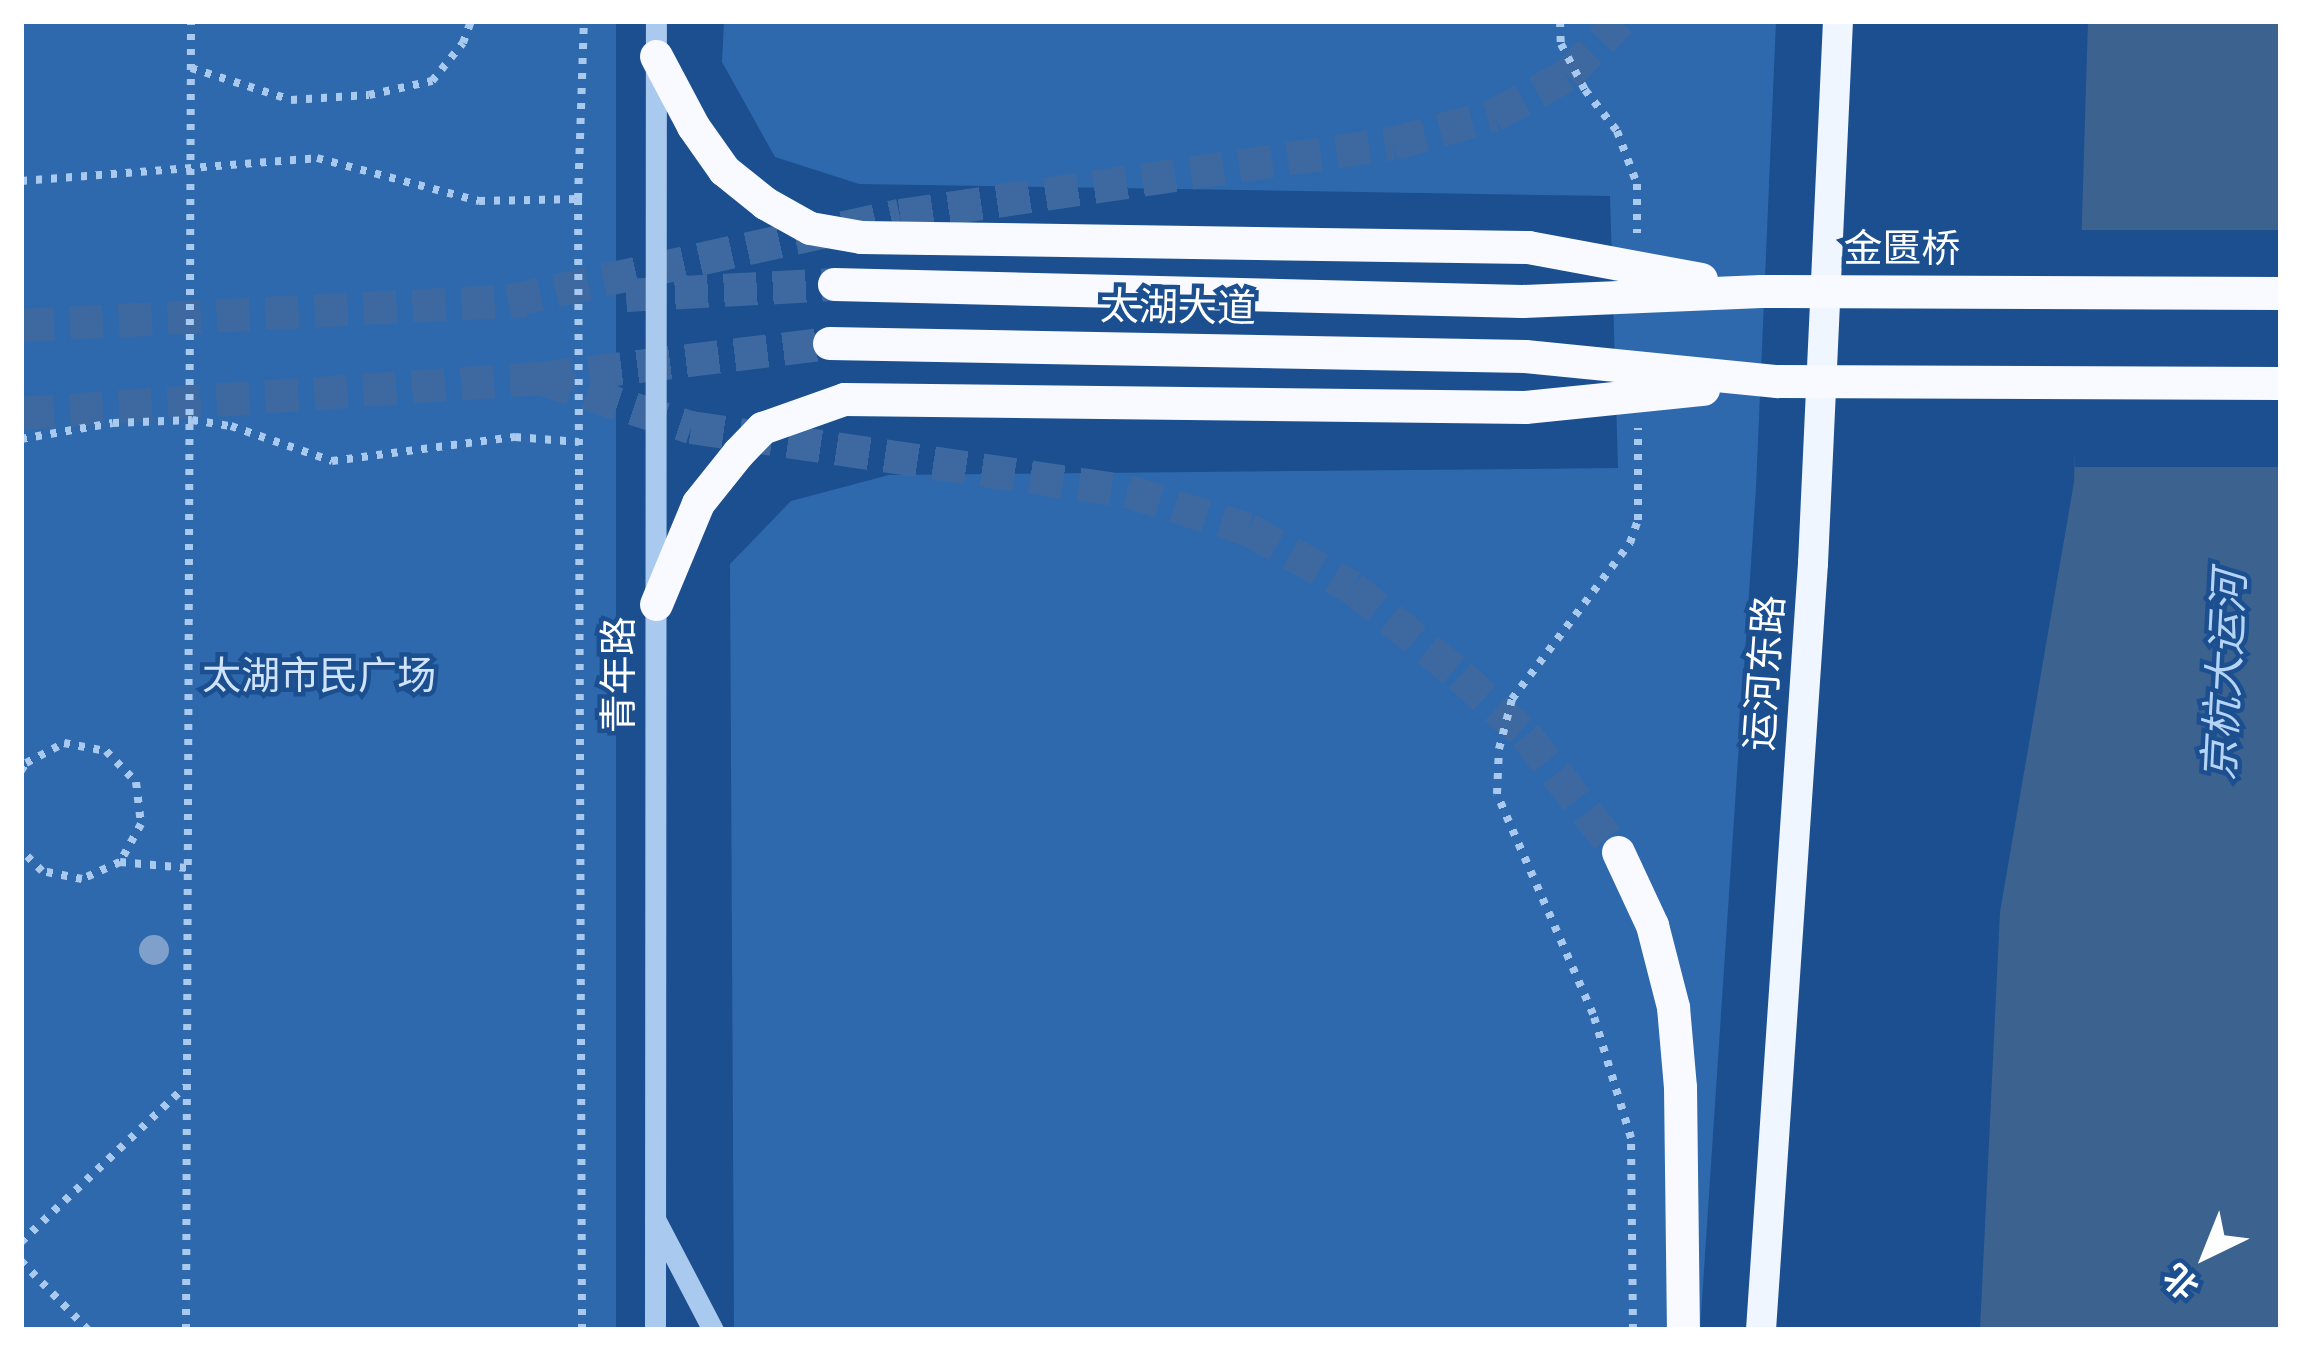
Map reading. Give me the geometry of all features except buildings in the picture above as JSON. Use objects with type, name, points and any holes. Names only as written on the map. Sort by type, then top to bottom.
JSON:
[{"type":"highway","points":[[656,56],[724,170],[765,203],[810,228],[861,237],[1528,247],[1761,291]]},
{"type":"highway","name":"太湖大道","points":[[834,284],[1522,301]]},
{"type":"highway","name":"金匮桥","points":[[1522,301],[1761,291],[2281,293]]},
{"type":"highway","name":"太湖大道","points":[[829,343],[1525,356],[1777,381]]},
{"type":"highway","points":[[656,604],[698,503],[738,453],[762,428],[844,399],[1525,407],[1777,381],[2281,383]]},
{"type":"highway","points":[[1618,852],[1652,925],[1672,1007],[1680,1087],[1683,1330]]},
{"type":"main road","name":"运河东路","points":[[1761,1330],[1813,563],[1838,21]]},
{"type":"street","name":"青年路","points":[[656,21],[652,1212],[656,1330]]},
{"type":"street","points":[[652,1212],[713,1330]]},
{"type":"path","points":[[186,1330],[191,21]]},
{"type":"path","points":[[191,68],[291,100],[369,95],[432,81],[463,43],[471,21]]},
{"type":"path","points":[[582,1330],[578,199],[584,21]]},
{"type":"path","points":[[1560,21],[1561,44],[1585,90],[1617,131],[1637,184],[1637,256]]},
{"type":"path","points":[[21,182],[317,158],[479,201],[578,199]]},
{"type":"path","points":[[21,439],[113,423],[192,420],[231,426],[332,461],[515,437],[579,442]]},
{"type":"path","points":[[1633,1330],[1631,1138],[1593,1014],[1497,794],[1499,749],[1512,699],[1630,543],[1638,520],[1637,424]]},
{"type":"path","points":[[21,771],[26,763],[64,743],[106,751],[136,782],[141,824],[120,862]]},
{"type":"path","points":[[21,850],[42,871],[82,879],[120,862],[187,868]]},
{"type":"path","points":[[21,1242],[186,1086]]},
{"type":"path","points":[[21,1261],[88,1330]]},
{"type":"green space","name":"太湖市民广场","points":[[21,21],[616,21],[616,1330],[21,1330]]},
{"type":"green space","points":[[724,21],[1776,21],[1756,488],[1700,1330],[734,1330],[730,564],[791,501],[889,475],[1618,468],[1610,196],[859,184],[775,157],[722,62]]},
{"type":"water","name":"京杭大运河","points":[[2088,21],[2281,21],[2281,1330],[1980,1330],[2000,912],[2074,482]]},
{"type":"pier","points":[[2075,230],[2281,230],[2281,467],[2075,467]]},
{"type":"tunnel","points":[[508,301],[900,215],[1393,143],[1494,115],[1567,75],[1620,21]]},
{"type":"tunnel","points":[[626,295],[834,284]]},
{"type":"tunnel","points":[[21,325],[526,300]]},
{"type":"tunnel","points":[[21,413],[540,378],[829,343]]},
{"type":"tunnel","points":[[540,378],[691,427],[1128,491],[1248,529],[1352,587],[1460,675],[1526,735],[1618,852]]}]
